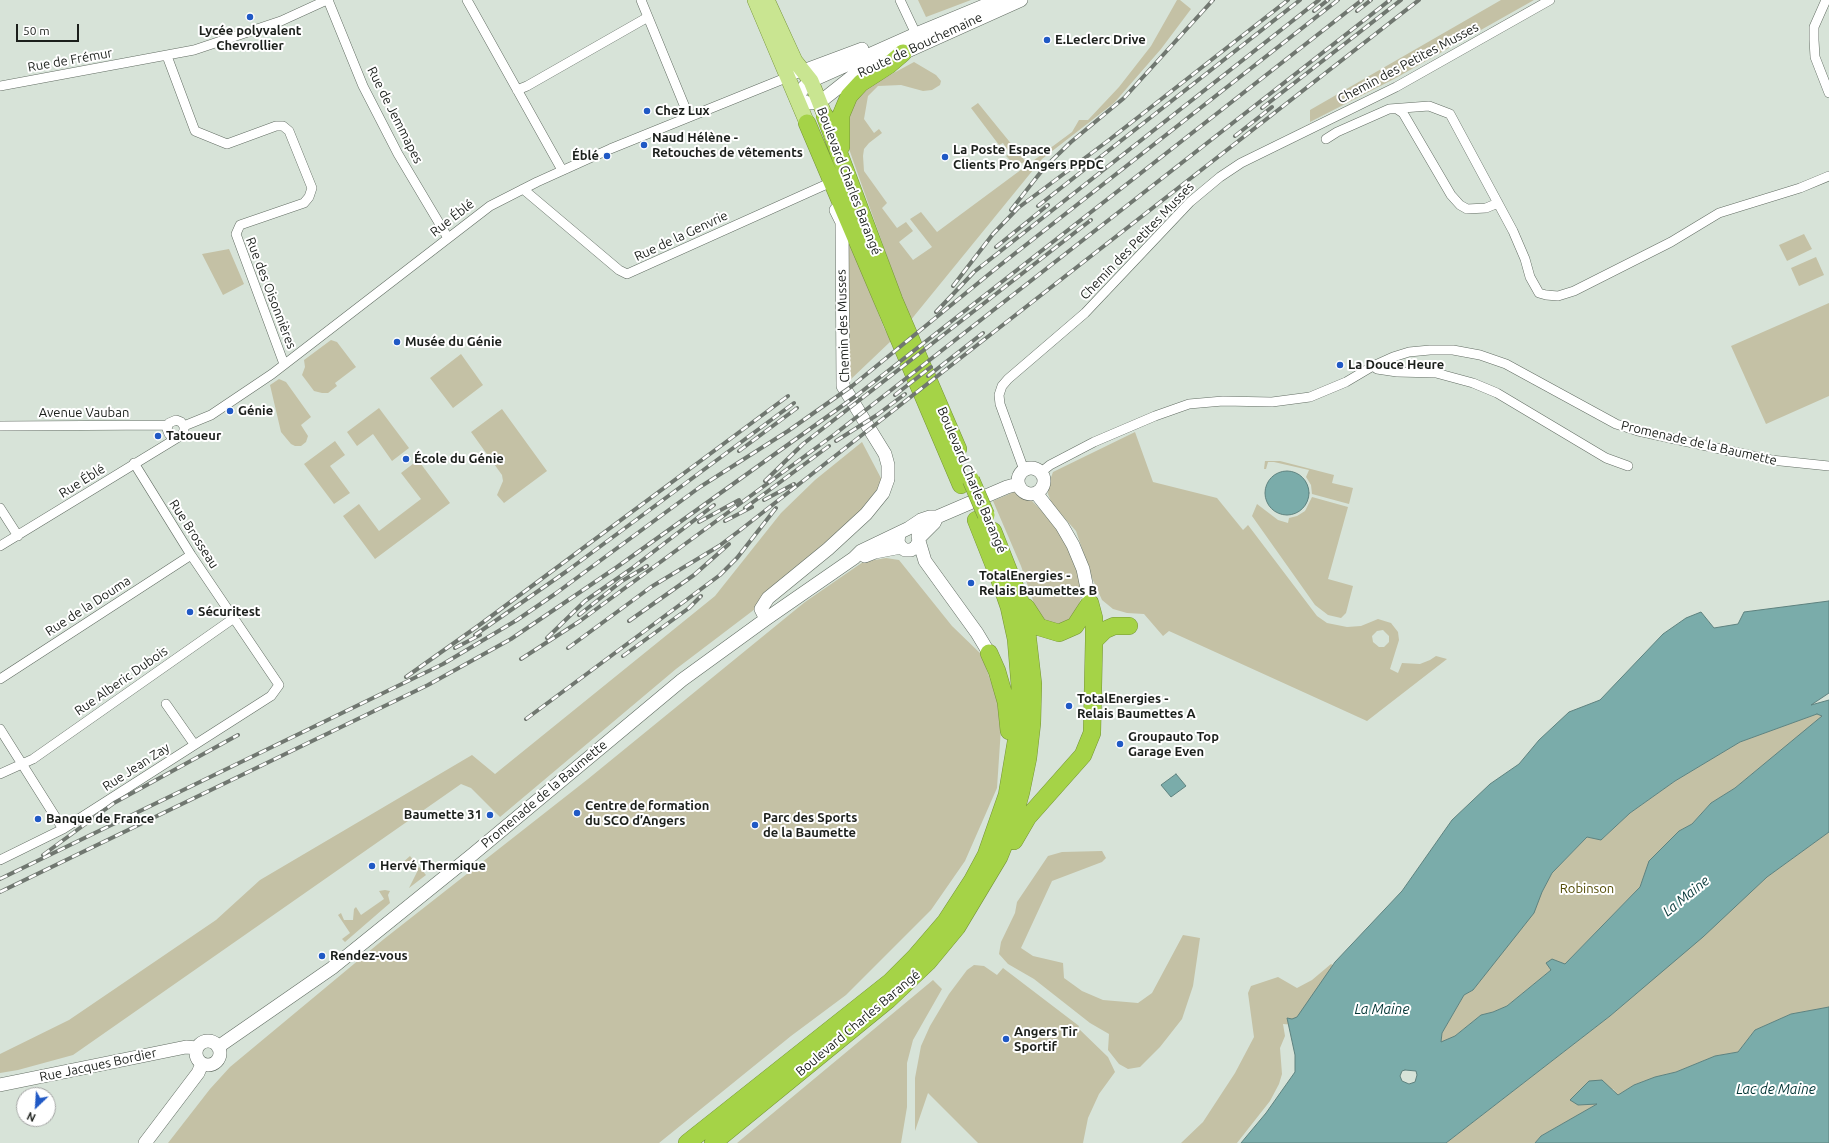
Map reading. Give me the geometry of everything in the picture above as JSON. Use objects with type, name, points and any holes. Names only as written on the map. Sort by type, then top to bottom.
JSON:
[{"type":"highway","points":[[842,163],[841,115],[849,96],[861,83],[889,65],[903,53]]},
{"type":"highway","name":"Boulevard Charles Barangé","points":[[713,1143],[863,1021],[917,973],[957,927],[999,857],[1012,825],[1021,792],[1032,723],[1033,684],[1030,653],[1019,597],[966,482],[894,300],[842,163],[823,106]]},
{"type":"highway","name":"Boulevard Charles Barangé","points":[[807,123],[890,322],[966,482]]},
{"type":"highway","name":"Boulevard Charles Barangé","points":[[687,1143],[890,982],[930,941],[958,902],[986,855],[1007,795],[1013,766],[1019,724],[1020,687],[1016,639],[1009,607],[984,540],[981,517]]},
{"type":"highway","points":[[978,559],[984,540]]},
{"type":"highway","points":[[1019,597],[1039,627],[1059,632],[1075,626],[1090,603]]},
{"type":"highway","points":[[999,857],[1009,850],[1028,817],[1083,755],[1092,733],[1094,618],[1090,603]]},
{"type":"highway","points":[[1094,642],[1105,630],[1114,626],[1128,626]]},
{"type":"highway","points":[[989,653],[997,671],[1006,702],[1009,727],[1009,748],[1013,766]]},
{"type":"main road","points":[[755,0],[785,56]]},
{"type":"main road","points":[[767,0],[785,56]]},
{"type":"main road","name":"Boulevard Charles Barangé","points":[[785,56],[807,76],[823,106]]},
{"type":"main road","name":"Boulevard Charles Barangé","points":[[785,56],[787,78],[807,123]]},
{"type":"street","name":"Rue de Frémur","points":[[0,86],[194,50],[281,21],[328,0]]},
{"type":"street","name":"Rue de Jemmapes","points":[[328,0],[363,86],[398,154],[448,238]]},
{"type":"street","points":[[467,0],[562,170]]},
{"type":"street","points":[[641,0],[689,117]]},
{"type":"street","points":[[900,0],[916,34]]},
{"type":"street","name":"Route de Bouchemaine","points":[[796,98],[807,76],[916,34],[998,0]]},
{"type":"street","name":"Route de Bouchemaine","points":[[823,106],[839,86],[854,75],[1021,0]]},
{"type":"street","name":"Chemin des Petites Musses","points":[[1024,470],[1000,404],[999,395],[1002,386],[1008,379],[1085,313],[1195,198],[1241,163],[1396,87],[1550,0]]},
{"type":"street","points":[[1826,0],[1814,26],[1814,40],[1815,57],[1829,93]]},
{"type":"street","points":[[517,90],[528,86],[648,17]]},
{"type":"street","name":"Rue des Oisonnières","points":[[167,56],[195,131],[227,144],[276,126],[283,126],[289,131],[312,188],[310,197],[304,202],[240,225],[236,234],[284,364]]},
{"type":"street","name":"Rue Éblé","points":[[184,426],[211,415],[284,364],[490,206],[562,170],[689,117],[787,78],[807,76]]},
{"type":"street","points":[[768,85],[784,89],[796,98],[807,103],[823,106]]},
{"type":"street","points":[[1326,139],[1374,114],[1389,109],[1429,106],[1450,114],[1513,231],[1530,277],[1539,293],[1546,296],[1558,296],[1574,291],[1671,242],[1720,213],[1800,188],[1829,176]]},
{"type":"street","points":[[1397,109],[1403,113],[1460,205],[1467,209],[1486,208],[1498,203]]},
{"type":"street","name":"Boulevard Charles Barangé","points":[[807,123],[812,153],[825,185]]},
{"type":"street","name":"Rue de la Genvrie","points":[[523,189],[619,270],[627,274],[825,185]]},
{"type":"street","name":"Chemin des Musses","points":[[766,619],[761,609],[768,598],[828,549],[866,514],[883,493],[888,480],[888,465],[885,454],[843,386],[842,222],[825,185]]},
{"type":"street","name":"Promenade de la Baumette","points":[[1040,473],[1050,465],[1094,442],[1155,416],[1189,404],[1223,401],[1272,402],[1304,398],[1322,393],[1373,366],[1390,359],[1409,352],[1430,350],[1453,350],[1480,355],[1506,364],[1616,424],[1638,431],[1771,460],[1829,466]]},
{"type":"street","points":[[1390,359],[1392,366],[1397,372]]},
{"type":"street","points":[[1373,366],[1377,369],[1397,372],[1436,373],[1474,383],[1497,393],[1606,458],[1628,466]]},
{"type":"street","points":[[176,420],[181,422],[184,426],[183,433],[176,437],[169,433],[168,425],[172,421],[176,420]]},
{"type":"street","name":"Avenue Vauban","points":[[0,426],[168,425]]},
{"type":"street","name":"Rue Éblé","points":[[0,546],[176,437]]},
{"type":"street","name":"Rue Brosseau","points":[[134,463],[191,555],[279,685]]},
{"type":"street","points":[[1033,468],[1040,473],[1043,484],[1036,493],[1027,493],[1020,488],[1018,484],[1019,476],[1024,470],[1033,468]]},
{"type":"street","name":"Promenade de la Baumette","points":[[218,1047],[332,968],[472,855],[682,680],[854,558],[861,551],[904,531],[921,520],[930,517],[938,517],[1007,487],[1018,484]]},
{"type":"street","points":[[1036,493],[1062,526],[1073,545],[1083,569],[1090,603]]},
{"type":"street","points":[[0,508],[18,536]]},
{"type":"street","name":"Promenade de la Baumette","points":[[854,558],[914,548],[919,539],[938,517]]},
{"type":"street","points":[[925,561],[904,549],[897,539],[904,531],[915,531],[919,539],[925,561],[977,633],[989,653]]},
{"type":"street","name":"Rue de la Douma","points":[[0,679],[191,555]]},
{"type":"street","name":"Rue Alberic Dubois","points":[[0,774],[33,759],[234,618]]},
{"type":"street","name":"Rue Jean Zay","points":[[0,860],[63,829],[271,696],[279,685]]},
{"type":"street","points":[[166,704],[194,744]]},
{"type":"street","points":[[0,729],[63,829]]},
{"type":"street","points":[[207,1041],[214,1043],[218,1047],[220,1054],[216,1063],[209,1065],[202,1064],[196,1057],[197,1048],[201,1043],[207,1041]]},
{"type":"street","name":"Rue Jacques Bordier","points":[[0,1085],[186,1047],[197,1048]]},
{"type":"street","points":[[145,1143],[198,1073],[202,1064]]},
{"type":"green space","points":[[918,0],[971,0],[926,17]]},
{"type":"green space","points":[[1177,0],[1180,0],[1191,9],[1161,49],[1114,103],[1042,159],[910,321],[849,149],[847,133],[848,120],[853,104],[866,88],[914,62],[936,75],[941,81],[940,85],[932,90],[923,91],[901,85],[878,86],[868,96],[864,119],[874,133],[879,129],[882,133],[864,149],[864,171],[887,203],[882,208],[897,228],[906,222],[913,231],[899,242],[913,260],[932,247],[910,219],[921,212],[937,232],[1072,132],[1079,120],[1088,120],[1119,87],[1151,46]]},
{"type":"green space","points":[[1501,0],[1534,0],[1394,79],[1310,122],[1310,110]]},
{"type":"green space","points":[[978,103],[1026,162],[1014,165],[1006,156],[1010,154],[1003,143],[999,145],[971,108]]},
{"type":"green space","points":[[1804,234],[1812,249],[1787,261],[1779,245]]},
{"type":"green space","points":[[849,239],[884,328],[891,341],[849,381],[846,240]]},
{"type":"green space","points":[[229,249],[244,284],[223,295],[202,254]]},
{"type":"green space","points":[[1816,257],[1824,275],[1799,286],[1791,268]]},
{"type":"green space","points":[[1829,303],[1829,396],[1766,424],[1731,346]]},
{"type":"green space","points":[[331,340],[337,342],[356,367],[335,383],[337,386],[328,393],[314,391],[302,375],[305,367],[304,360]]},
{"type":"green space","points":[[461,354],[483,385],[453,408],[430,378]]},
{"type":"green space","points":[[279,379],[286,382],[311,417],[301,425],[308,436],[306,442],[301,446],[291,444],[281,432],[270,385]]},
{"type":"green space","points":[[379,408],[409,448],[392,461],[373,434],[357,446],[347,432]]},
{"type":"green space","points":[[502,409],[547,471],[504,503],[497,495],[503,481],[502,475],[471,432]]},
{"type":"green space","points":[[1135,432],[1153,482],[1217,498],[1243,530],[1248,525],[1317,616],[1327,623],[1347,627],[1361,626],[1378,619],[1391,623],[1398,632],[1399,640],[1390,669],[1398,673],[1402,663],[1420,664],[1436,656],[1447,659],[1367,721],[1169,631],[1163,636],[1144,614],[1127,613],[1113,609],[1102,600],[1092,578],[1076,531],[1052,504],[1048,494],[1049,483],[1053,472]],"holes":[[[1383,630],[1389,636],[1389,642],[1384,647],[1379,647],[1373,642],[1372,636],[1377,631]]]},
{"type":"green space","points":[[335,441],[345,455],[330,466],[350,493],[334,504],[304,464]]},
{"type":"green space","points":[[862,442],[883,482],[855,517],[759,600],[755,609],[676,669],[500,817],[471,788],[461,784],[73,1055],[18,1070],[0,1073],[0,1054],[69,1020],[216,920],[260,880],[472,755],[495,774],[715,596],[781,513],[815,480]]},
{"type":"green space","points":[[418,460],[450,503],[375,559],[343,516],[359,504],[379,531],[421,499],[401,473]]},
{"type":"green space","points":[[1265,461],[1280,461],[1334,475],[1332,483],[1353,488],[1349,504],[1312,494],[1311,485],[1306,477],[1309,470],[1274,462],[1268,462],[1266,469],[1264,469]]},
{"type":"green space","points":[[1014,492],[1025,496],[1032,501],[1052,521],[1076,560],[1083,590],[1077,612],[1066,625],[1051,626],[1038,615],[1021,566],[993,501]]},
{"type":"green space","points":[[1312,497],[1348,507],[1328,579],[1353,586],[1346,613],[1341,618],[1328,615],[1315,605],[1252,516],[1257,504],[1278,520],[1288,523],[1289,518],[1297,516],[1305,511]]},
{"type":"green space","name":"Parc des Sports de la Baumette","points":[[886,558],[899,560],[952,626],[981,654],[1002,713],[997,788],[965,861],[931,910],[846,995],[791,1036],[659,1143],[168,1143],[210,1089],[230,1067],[384,939],[588,779],[805,602],[863,562]]},
{"type":"green space","name":"Robinson","points":[[1817,714],[1823,716],[1735,788],[1711,803],[1692,824],[1679,831],[1650,861],[1640,887],[1565,964],[1551,970],[1507,1006],[1481,1015],[1455,1036],[1441,1043],[1442,1033],[1464,995],[1473,990],[1481,979],[1542,892],[1552,873],[1587,837],[1601,840],[1630,813],[1675,781],[1740,742]]},
{"type":"green space","points":[[1829,832],[1829,1007],[1791,1014],[1755,1030],[1738,1052],[1715,1056],[1676,1072],[1655,1077],[1634,1085],[1618,1095],[1613,1089],[1578,1105],[1599,1103],[1541,1136],[1535,1143],[1446,1143],[1610,1016],[1767,877]]},
{"type":"green space","points":[[1102,851],[1106,858],[1102,862],[1052,881],[1021,948],[1033,956],[1063,963],[1064,978],[1082,991],[1103,1000],[1138,1003],[1152,993],[1183,935],[1200,938],[1193,986],[1182,1019],[1160,1047],[1140,1067],[1128,1069],[1119,1064],[1108,1050],[1109,1034],[1090,1023],[1034,979],[1008,964],[999,954],[1001,942],[1015,913],[1017,902],[1048,856],[1062,852]]},
{"type":"green space","points":[[410,856],[426,875],[409,888],[418,870],[401,864]]},
{"type":"green space","points":[[379,891],[390,891],[388,895],[390,903],[345,942],[342,939],[350,933],[338,915],[341,913],[344,920],[353,920],[354,909],[356,907],[361,915],[384,899]]},
{"type":"green space","points":[[1331,964],[1347,973],[1296,1025],[1283,1024],[1285,1036],[1280,1048],[1282,1074],[1279,1084],[1270,1101],[1237,1143],[1181,1143],[1203,1122],[1235,1073],[1254,1037],[1248,993],[1251,986],[1278,977],[1297,988],[1312,980]]},
{"type":"green space","points":[[974,965],[984,966],[997,975],[1003,968],[1079,1026],[1078,1028],[1108,1057],[1115,1072],[1099,1094],[1088,1118],[1083,1143],[978,1143],[928,1093],[915,1131],[915,1078],[921,1046],[930,1026],[949,994],[967,970]]},
{"type":"green space","points":[[933,980],[942,989],[913,1040],[907,1063],[907,1107],[901,1143],[737,1143]]},
{"type":"water","points":[[1291,471],[1296,472],[1303,477],[1308,484],[1308,502],[1303,509],[1296,514],[1283,515],[1278,514],[1271,509],[1266,502],[1265,489],[1266,484],[1271,477],[1278,472]]},
{"type":"water","name":"La Maine","points":[[1829,601],[1829,693],[1811,705],[1829,700],[1829,832],[1767,877],[1703,937],[1610,1016],[1446,1143],[1241,1143],[1266,1113],[1295,1072],[1295,1055],[1287,1018],[1292,1019],[1297,1017],[1335,962],[1402,891],[1452,820],[1490,784],[1519,764],[1539,740],[1569,712],[1600,700],[1663,634],[1686,618],[1701,612],[1714,628],[1738,624],[1744,612]],"holes":[[[1817,714],[1822,716],[1735,788],[1711,803],[1692,824],[1679,831],[1649,861],[1640,887],[1565,964],[1552,959],[1546,963],[1551,970],[1507,1006],[1481,1015],[1455,1036],[1441,1042],[1442,1033],[1464,995],[1473,990],[1534,913],[1542,892],[1552,873],[1587,837],[1601,840],[1630,813],[1675,781],[1740,742]],[[1402,1071],[1416,1071],[1417,1075],[1415,1082],[1409,1084],[1402,1081],[1400,1076]]]},
{"type":"water","points":[[1176,774],[1186,786],[1171,797],[1161,785]]},
{"type":"water","name":"Lac de Maine","points":[[1829,1007],[1829,1143],[1535,1143],[1541,1136],[1597,1104],[1578,1105],[1570,1100],[1589,1081],[1602,1080],[1618,1095],[1634,1085],[1655,1077],[1676,1072],[1715,1056],[1738,1052],[1755,1030],[1791,1014]]},
{"type":"railway","points":[[1011,210],[1044,168],[1071,142],[1124,98],[1213,0]]},
{"type":"railway","points":[[953,286],[993,234],[1018,208],[1109,140],[1288,0]]},
{"type":"railway","points":[[1038,206],[1300,0]]},
{"type":"railway","points":[[936,312],[974,272],[1319,0]]},
{"type":"railway","points":[[1314,11],[1328,0]]},
{"type":"railway","points":[[0,879],[443,664],[517,620],[555,594],[700,487],[788,431],[852,386],[999,266],[1338,0]]},
{"type":"railway","points":[[0,892],[428,685],[511,639],[617,567],[856,396],[1362,0]]},
{"type":"railway","points":[[1357,11],[1371,0]]},
{"type":"railway","points":[[521,659],[580,621],[835,434],[1390,0]]},
{"type":"railway","points":[[1262,108],[1401,0]]},
{"type":"railway","points":[[568,648],[651,587],[719,546],[739,531],[1419,0]]},
{"type":"railway","points":[[1235,136],[1272,107]]},
{"type":"railway","points":[[996,247],[1048,205]]},
{"type":"railway","points":[[765,481],[803,444],[1091,220]]},
{"type":"railway","points":[[928,376],[983,333]]},
{"type":"railway","points":[[895,395],[931,367]]},
{"type":"railway","points":[[836,441],[877,415],[905,394]]},
{"type":"railway","points":[[406,677],[478,626],[788,396]]},
{"type":"railway","points":[[475,635],[567,571],[794,403]]},
{"type":"railway","points":[[739,451],[797,408]]},
{"type":"railway","points":[[745,508],[829,446]]},
{"type":"railway","points":[[764,500],[794,484]]},
{"type":"railway","points":[[699,522],[739,500]]},
{"type":"railway","points":[[547,638],[585,601],[631,569],[714,505]]},
{"type":"railway","points":[[725,521],[752,507]]},
{"type":"railway","points":[[526,719],[720,575],[737,558],[776,508]]},
{"type":"railway","points":[[629,621],[694,575],[729,544]]},
{"type":"railway","points":[[579,615],[622,581],[647,566]]},
{"type":"railway","points":[[623,656],[689,608],[701,596]]},
{"type":"railway","points":[[455,648],[480,635]]},
{"type":"railway","points":[[43,855],[114,803],[238,735]]},
{"type":"place","name":"Lycée polyvalent Chevrollier","points":[[250,17]]},
{"type":"place","name":"E.Leclerc Drive","points":[[1047,40]]},
{"type":"place","name":"Chez Lux","points":[[647,111]]},
{"type":"place","name":"Naud Hélène - Retouches de vêtements","points":[[644,145]]},
{"type":"place","name":"Éblé","points":[[607,156]]},
{"type":"place","name":"La Poste Espace Clients Pro Angers PPDC","points":[[945,157]]},
{"type":"place","name":"Musée du Génie","points":[[397,342]]},
{"type":"place","name":"La Douce Heure","points":[[1340,365]]},
{"type":"place","name":"Génie","points":[[230,411]]},
{"type":"place","name":"Tatoueur","points":[[158,436]]},
{"type":"place","name":"École du Génie","points":[[406,459]]},
{"type":"place","name":"TotalEnergies - Relais Baumettes B","points":[[971,583]]},
{"type":"place","name":"Sécuritest","points":[[190,612]]},
{"type":"place","name":"TotalEnergies - Relais Baumettes A","points":[[1069,706]]},
{"type":"place","name":"Groupauto Top Garage Even","points":[[1120,744]]},
{"type":"place","name":"Centre de formation du SCO d’Angers","points":[[577,813]]},
{"type":"place","name":"Baumette 31","points":[[490,815]]},
{"type":"place","name":"Banque de France","points":[[38,819]]},
{"type":"place","name":"Parc des Sports de la Baumette","points":[[755,825]]},
{"type":"place","name":"Hervé Thermique","points":[[372,866]]},
{"type":"place","name":"Rendez-vous","points":[[322,956]]},
{"type":"place","name":"Angers Tir Sportif","points":[[1006,1039]]}]
